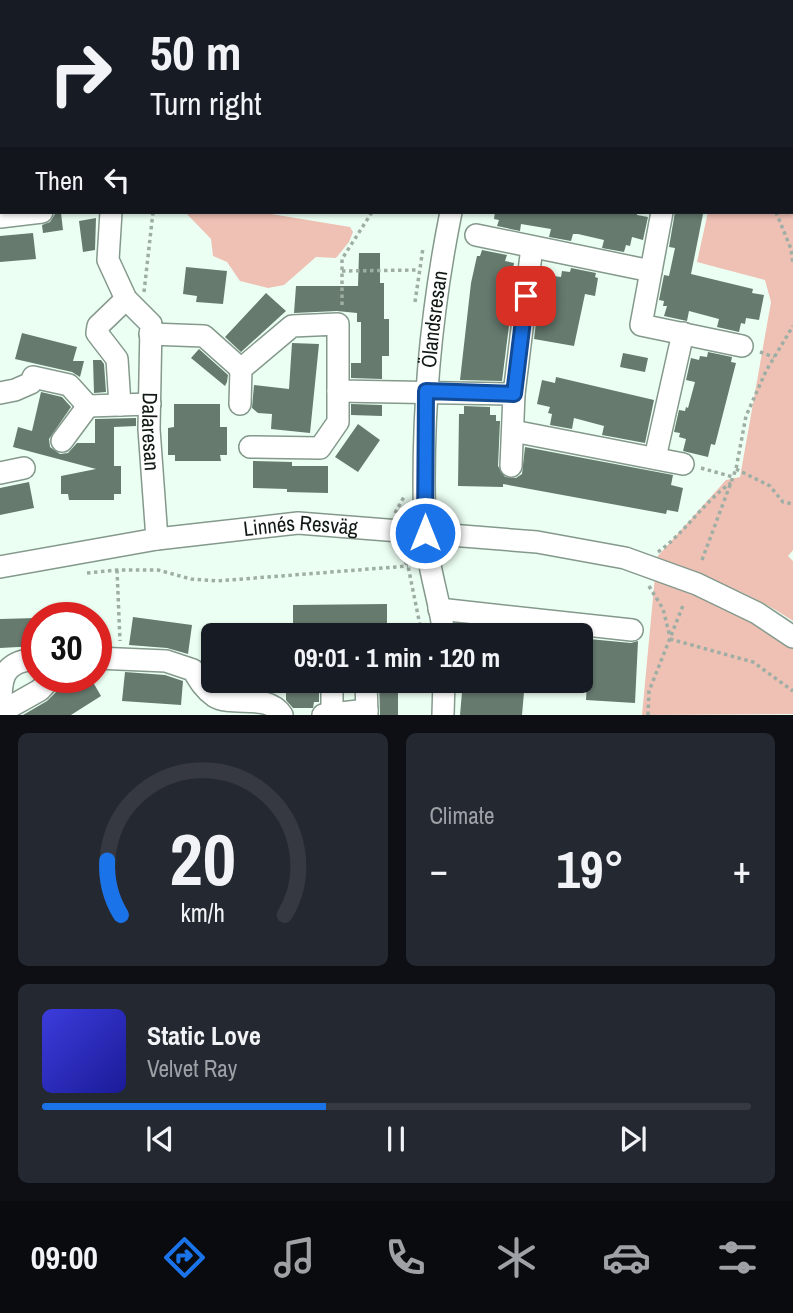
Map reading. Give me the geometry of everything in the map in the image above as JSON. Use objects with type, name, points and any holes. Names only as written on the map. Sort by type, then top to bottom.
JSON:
[{"type":"street","points":[[0,217],[25,214]]},
{"type":"street","points":[[111,214],[108,260],[126,299],[148,325],[204,336],[241,369]]},
{"type":"street","name":"Ölandsresan","points":[[442,623],[425,533],[426,391],[441,260],[451,214]]},
{"type":"street","points":[[662,214],[641,325],[742,346]]},
{"type":"street","points":[[475,235],[651,271]]},
{"type":"street","points":[[511,466],[514,394],[532,247]]},
{"type":"street","points":[[120,405],[117,359],[97,333],[98,326],[126,299]]},
{"type":"street","points":[[240,404],[241,369],[292,326],[338,324],[338,422],[320,448],[250,447]]},
{"type":"street","name":"Dalaresan","points":[[148,325],[149,429],[158,539]]},
{"type":"street","points":[[655,458],[683,333]]},
{"type":"street","points":[[0,393],[32,383],[33,377],[69,385],[88,406],[150,404]]},
{"type":"street","points":[[338,391],[514,394]]},
{"type":"street","points":[[62,441],[88,406]]},
{"type":"street","points":[[513,431],[683,464]]},
{"type":"street","points":[[0,473],[24,468]]},
{"type":"street","name":"Linnés Resväg","points":[[0,567],[158,539],[298,523],[537,542],[625,558],[697,584],[757,612],[793,637]]},
{"type":"street","points":[[439,609],[632,631]]},
{"type":"street","points":[[112,657],[166,661],[193,670],[202,686],[216,698],[257,701],[278,708],[282,715]]},
{"type":"street","points":[[1,713],[1,682],[6,668],[21,660]]},
{"type":"street","points":[[1,713],[35,693]]},
{"type":"street","points":[[331,693],[328,714],[367,712],[366,693]]},
{"type":"street","points":[[443,715],[444,693]]},
{"type":"path","points":[[148,325],[154,214]]},
{"type":"path","points":[[338,324],[342,309],[342,259],[371,214]]},
{"type":"path","points":[[777,214],[792,249],[793,264]]},
{"type":"path","points":[[342,271],[418,270]]},
{"type":"path","points":[[702,560],[736,469],[746,416],[766,371],[793,326]]},
{"type":"path","points":[[683,464],[733,477]]},
{"type":"path","points":[[736,469],[770,486],[783,502],[793,504]]},
{"type":"path","points":[[625,558],[657,552],[665,547],[717,492],[731,483]]},
{"type":"path","points":[[76,574],[158,570],[191,579],[217,581],[408,566]]},
{"type":"path","points":[[112,651],[120,641],[117,570]]},
{"type":"path","points":[[646,580],[663,609],[670,639]]},
{"type":"path","points":[[648,715],[649,691],[684,603]]},
{"type":"path","points":[[670,639],[753,662],[793,691]]},
{"type":"shaded area","points":[[187,214],[271,214],[350,227],[353,232],[349,242],[336,258],[316,257],[284,285],[268,288],[240,281],[227,262],[213,256],[211,239]]},
{"type":"shaded area","points":[[708,214],[793,214],[793,550],[788,556],[793,561],[793,621],[744,593],[657,557],[726,480],[740,477],[771,302],[765,280],[697,262]]},
{"type":"shaded area","points":[[655,576],[705,596],[793,644],[793,714],[642,715]]},
{"type":"building","points":[[55,214],[61,214],[63,230],[43,233],[42,225],[50,222]]},
{"type":"building","points":[[495,214],[637,214],[648,217],[643,240],[632,237],[630,246],[626,245],[624,252],[602,248],[604,240],[578,234],[573,234],[571,241],[549,237],[551,229],[521,224],[520,231],[497,226],[499,220],[494,219]]},
{"type":"building","points":[[675,214],[703,214],[691,274],[753,289],[752,293],[764,295],[759,320],[746,318],[745,324],[741,323],[739,332],[717,327],[719,319],[689,311],[687,321],[664,316],[667,306],[663,306],[664,301],[659,300],[664,275],[669,276],[675,248],[669,247]]},
{"type":"building","points":[[96,218],[95,250],[83,252],[79,221]]},
{"type":"building","points":[[33,233],[36,259],[0,262],[0,236]]},
{"type":"building","points":[[482,250],[507,255],[505,261],[514,263],[513,269],[516,270],[502,381],[460,380],[471,283],[477,256],[480,256]]},
{"type":"building","points":[[359,253],[380,253],[380,283],[384,283],[384,319],[389,319],[389,356],[382,356],[382,379],[351,378],[351,363],[361,363],[361,322],[357,322],[357,313],[294,313],[296,286],[358,286]]},
{"type":"building","points":[[186,267],[227,271],[223,304],[196,302],[197,296],[183,294]]},
{"type":"building","points":[[571,268],[596,273],[595,277],[598,278],[595,296],[585,294],[574,346],[534,339],[539,299],[546,301],[553,276],[561,277],[562,271],[570,272]]},
{"type":"building","points":[[266,293],[286,311],[241,352],[225,337]]},
{"type":"building","points":[[22,333],[77,347],[73,361],[84,361],[80,377],[72,372],[15,359]]},
{"type":"building","points":[[292,343],[319,344],[310,433],[271,429],[272,414],[258,413],[252,408],[254,385],[289,389]]},
{"type":"building","points":[[199,349],[228,375],[225,386],[191,358]]},
{"type":"building","points":[[708,352],[732,357],[731,362],[736,363],[715,445],[711,444],[708,457],[683,451],[686,439],[679,437],[680,433],[674,432],[679,410],[685,411],[686,407],[688,408],[695,382],[686,380],[691,358],[699,360],[700,356],[707,357]]},
{"type":"building","points":[[623,353],[648,358],[645,372],[620,367]]},
{"type":"building","points":[[93,360],[101,360],[104,364],[106,392],[94,393]]},
{"type":"building","points":[[556,377],[654,400],[645,443],[602,435],[604,426],[574,418],[572,429],[550,425],[550,407],[537,404],[542,380],[555,383]]},
{"type":"building","points":[[41,392],[62,397],[71,407],[49,439],[50,447],[60,454],[68,453],[77,443],[95,443],[95,419],[136,418],[136,426],[114,427],[114,466],[121,466],[121,494],[114,494],[114,500],[69,500],[68,494],[61,494],[61,476],[96,469],[13,447],[18,427],[32,431]]},
{"type":"building","points":[[174,404],[220,404],[220,427],[227,427],[227,455],[220,455],[221,461],[175,461],[175,455],[168,455],[168,428],[174,427]]},
{"type":"building","points":[[351,404],[382,405],[382,416],[351,415]]},
{"type":"building","points":[[464,406],[490,407],[490,415],[496,415],[496,421],[500,421],[498,466],[505,477],[516,478],[522,474],[525,447],[673,475],[671,485],[683,488],[678,512],[667,510],[666,514],[503,484],[503,487],[458,486],[459,414],[464,414]]},
{"type":"building","points":[[358,424],[380,440],[358,472],[335,457]]},
{"type":"building","points":[[253,461],[292,462],[292,466],[328,466],[328,493],[253,488]]},
{"type":"building","points":[[29,482],[34,508],[0,515],[0,488]]},
{"type":"building","points":[[387,604],[387,623],[293,623],[293,605]]},
{"type":"building","points":[[133,617],[192,625],[188,654],[167,648],[129,645]]},
{"type":"building","points":[[21,618],[21,647],[0,648],[0,619]]},
{"type":"building","points":[[593,639],[631,643],[638,641],[635,703],[586,700],[586,693],[593,693]]},
{"type":"building","points":[[125,672],[165,675],[183,681],[181,705],[122,701]]},
{"type":"building","points":[[55,693],[99,693],[101,696],[71,715],[23,715]]},
{"type":"building","points":[[286,693],[319,693],[319,702],[314,702],[313,708],[293,708],[286,700]]},
{"type":"building","points":[[379,693],[398,693],[398,715],[380,715]]},
{"type":"building","points":[[462,693],[524,693],[522,715],[460,715]]},
{"type":"route","points":[[425,533],[426,391],[514,394],[526,296]]}]
